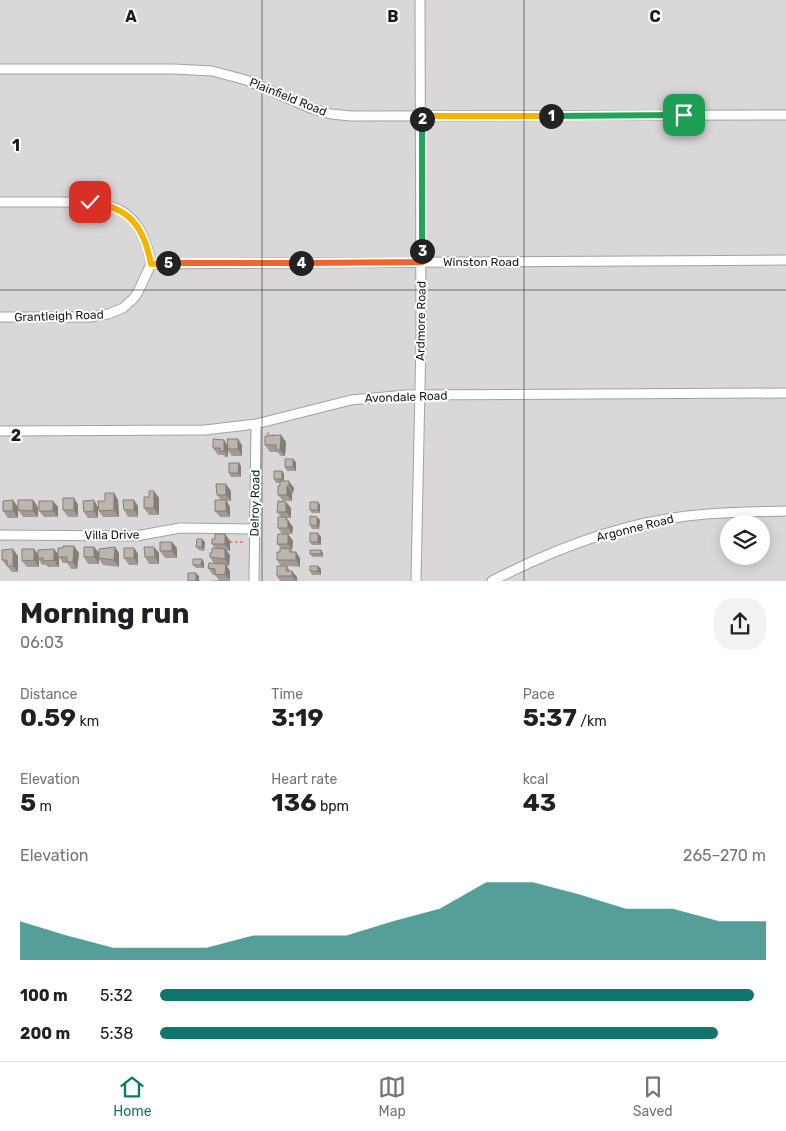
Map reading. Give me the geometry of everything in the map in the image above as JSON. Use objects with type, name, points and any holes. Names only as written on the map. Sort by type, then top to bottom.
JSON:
[{"type":"street","name":"Ardmore Road","points":[[416,581],[422,262],[420,0]]},
{"type":"street","name":"Plainfield Road","points":[[0,69],[174,68],[212,71],[246,80],[310,108],[331,114],[351,116],[786,114]]},
{"type":"street","points":[[0,202],[90,202],[114,207],[131,218],[140,229],[147,245],[151,264]]},
{"type":"street","name":"Winston Road","points":[[151,264],[786,260]]},
{"type":"street","name":"Grantleigh Road","points":[[0,318],[90,317],[108,314],[124,308],[134,298],[151,264]]},
{"type":"street","name":"Avondale Road","points":[[0,431],[205,430],[256,424],[351,400],[392,395],[786,393]]},
{"type":"street","name":"Delroy Road","points":[[254,581],[256,424]]},
{"type":"street","name":"Argonne Road","points":[[492,581],[537,559],[628,527],[685,516],[786,511]]},
{"type":"street","name":"Villa Drive","points":[[0,535],[136,536],[180,528],[254,529]]},
{"type":"path","points":[[267,433],[275,437],[276,440]]},
{"type":"path","points":[[230,542],[245,542]]},
{"type":"shaded area","points":[[0,0],[786,0],[786,581],[0,581]]},
{"type":"building","points":[[281,435],[280,450],[276,450],[276,445],[265,445],[265,436]]},
{"type":"building","points":[[213,439],[224,440],[224,451],[220,451],[220,448],[213,448]]},
{"type":"building","points":[[227,439],[238,439],[238,449],[228,449]]},
{"type":"building","points":[[285,459],[293,459],[293,467],[285,467]]},
{"type":"building","points":[[229,463],[239,463],[238,473],[229,473]]},
{"type":"building","points":[[274,471],[282,471],[282,479],[274,479]]},
{"type":"building","points":[[280,481],[289,481],[287,495],[278,495]]},
{"type":"building","points":[[216,484],[226,484],[226,495],[217,495]]},
{"type":"building","points":[[149,491],[154,491],[154,508],[144,508],[144,497],[149,497]]},
{"type":"building","points":[[105,493],[114,493],[114,510],[99,511],[98,501],[105,501]]},
{"type":"building","points":[[63,498],[74,498],[74,510],[63,510]]},
{"type":"building","points":[[13,500],[13,511],[3,511],[3,501]]},
{"type":"building","points":[[18,500],[33,500],[33,511],[18,510]]},
{"type":"building","points":[[94,500],[94,511],[84,512],[83,501]]},
{"type":"building","points":[[123,500],[134,500],[134,510],[124,510]]},
{"type":"building","points":[[215,500],[226,500],[226,511],[215,511]]},
{"type":"building","points":[[39,501],[53,501],[53,511],[39,511]]},
{"type":"building","points":[[278,501],[286,502],[286,512],[277,512]]},
{"type":"building","points":[[310,502],[318,502],[318,510],[310,510]]},
{"type":"building","points":[[310,516],[317,517],[317,526],[310,525]]},
{"type":"building","points":[[278,517],[286,517],[288,528],[278,528]]},
{"type":"building","points":[[310,533],[318,533],[318,542],[310,542]]},
{"type":"building","points":[[215,534],[225,534],[225,544],[212,544]]},
{"type":"building","points":[[278,534],[288,534],[288,544],[277,544]]},
{"type":"building","points":[[197,539],[202,539],[202,547],[196,547]]},
{"type":"building","points":[[160,542],[172,542],[172,551],[160,551]]},
{"type":"building","points":[[63,546],[74,546],[73,562],[67,562],[67,557],[58,557],[58,548],[63,548]]},
{"type":"building","points":[[84,547],[94,547],[94,557],[84,557]]},
{"type":"building","points":[[115,547],[114,560],[99,558],[99,549]]},
{"type":"building","points":[[144,547],[154,547],[155,557],[145,557]]},
{"type":"building","points":[[124,548],[134,548],[134,558],[124,558]]},
{"type":"building","points":[[212,548],[225,549],[225,559],[210,557]]},
{"type":"building","points":[[280,548],[296,552],[296,560],[277,560],[277,552],[280,552]]},
{"type":"building","points":[[13,549],[13,566],[7,566],[7,560],[2,560],[2,550]]},
{"type":"building","points":[[22,549],[34,549],[34,560],[22,561]]},
{"type":"building","points":[[54,549],[54,560],[43,561],[43,558],[38,558],[38,550]]},
{"type":"building","points":[[310,550],[321,550],[321,554],[310,554]]},
{"type":"building","points":[[193,559],[202,559],[201,565],[193,565]]},
{"type":"building","points":[[209,563],[226,564],[225,574],[215,575],[215,569],[208,568]]},
{"type":"building","points":[[277,566],[287,566],[286,571],[292,571],[292,576],[277,576]]},
{"type":"building","points":[[310,566],[318,566],[318,571],[310,571]]},
{"type":"building","points":[[188,573],[196,573],[196,581],[188,581]]},
{"type":"route","points":[[90,202],[114,207],[136,223],[145,238],[151,264],[422,262],[422,116],[684,115]]}]
